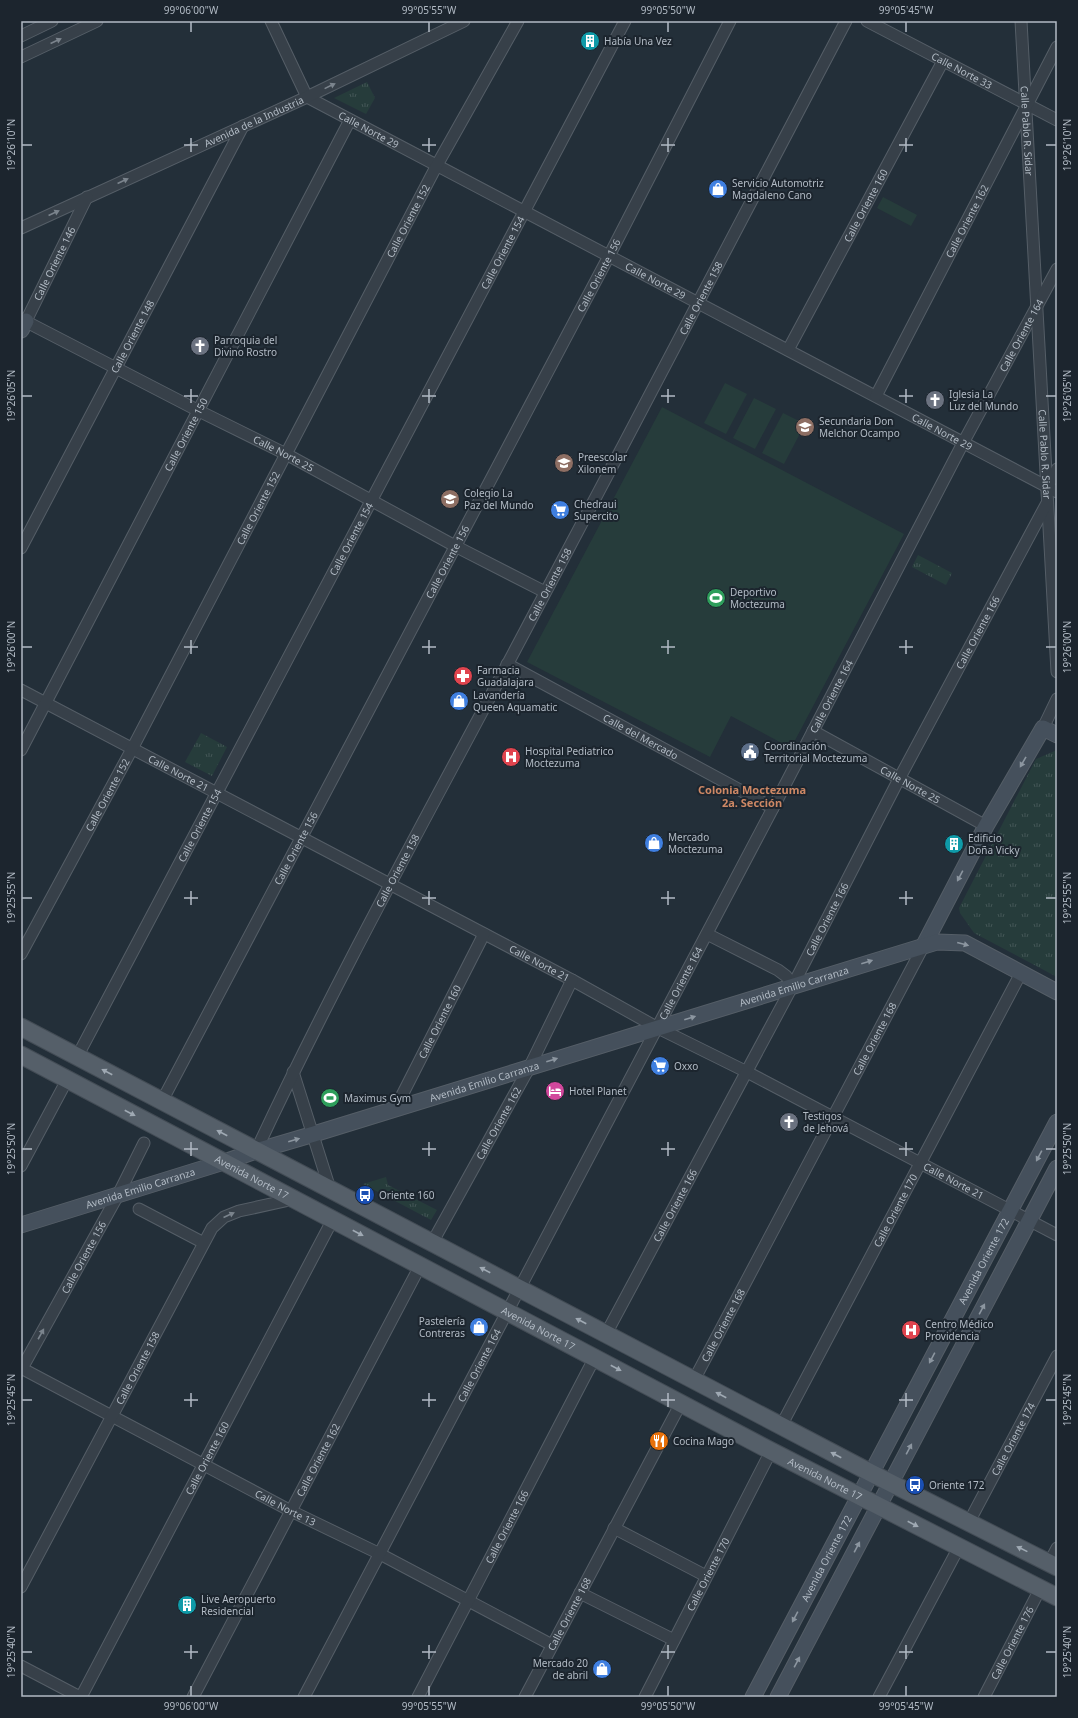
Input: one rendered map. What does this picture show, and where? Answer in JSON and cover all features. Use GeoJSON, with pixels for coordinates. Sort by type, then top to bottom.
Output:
{"type":"FeatureCollection","features":[{"type":"Feature","properties":{"kind":"main road"},"geometry":{"type":"LineString","coordinates":[[21,1027],[871,1473],[969,1522],[1054,1559]]}},
{"type":"Feature","properties":{"kind":"main road","name":"Avenida Norte 17"},"geometry":{"type":"LineString","coordinates":[[21,1056],[294,1198],[771,1451],[1057,1597]]}},
{"type":"Feature","properties":{"kind":"street"},"geometry":{"type":"LineString","coordinates":[[21,36],[52,21]]}},
{"type":"Feature","properties":{"kind":"street"},"geometry":{"type":"LineString","coordinates":[[21,57],[97,21]]}},
{"type":"Feature","properties":{"kind":"street"},"geometry":{"type":"LineString","coordinates":[[270,21],[307,97]]}},
{"type":"Feature","properties":{"kind":"street","name":"Avenida de la Industria"},"geometry":{"type":"LineString","coordinates":[[21,228],[307,97],[464,21]]}},
{"type":"Feature","properties":{"kind":"street","name":"Calle Oriente 152"},"geometry":{"type":"LineString","coordinates":[[21,954],[132,749],[437,165],[518,21]]}},
{"type":"Feature","properties":{"kind":"street","name":"Calle Oriente 154"},"geometry":{"type":"LineString","coordinates":[[77,1057],[218,794],[625,21]]}},
{"type":"Feature","properties":{"kind":"street","name":"Calle Oriente 156"},"geometry":{"type":"LineString","coordinates":[[162,1101],[456,546],[730,21]]}},
{"type":"Feature","properties":{"kind":"street","name":"Calle Oriente 158"},"geometry":{"type":"LineString","coordinates":[[256,1151],[293,1072],[390,884],[508,664],[846,21]]}},
{"type":"Feature","properties":{"kind":"street","name":"Calle Norte 33"},"geometry":{"type":"LineString","coordinates":[[867,21],[1057,120]]}},
{"type":"Feature","properties":{"kind":"street","name":"Calle Pablo R. Sidar"},"geometry":{"type":"LineString","coordinates":[[1021,21],[1037,307],[1052,489],[1047,503],[1057,672]]}},
{"type":"Feature","properties":{"kind":"street","name":"Calle Oriente 162"},"geometry":{"type":"LineString","coordinates":[[876,396],[1026,104],[1057,47]]}},
{"type":"Feature","properties":{"kind":"street","name":"Calle Oriente 160"},"geometry":{"type":"LineString","coordinates":[[788,350],[943,61]]}},
{"type":"Feature","properties":{"kind":"street","name":"Calle Norte 29"},"geometry":{"type":"LineString","coordinates":[[307,97],[1052,489]]}},
{"type":"Feature","properties":{"kind":"street","name":"Calle Oriente 150"},"geometry":{"type":"LineString","coordinates":[[21,750],[350,120]]}},
{"type":"Feature","properties":{"kind":"street","name":"Calle Oriente 148"},"geometry":{"type":"LineString","coordinates":[[21,548],[243,126]]}},
{"type":"Feature","properties":{"kind":"street","name":"Calle Oriente 146"},"geometry":{"type":"LineString","coordinates":[[23,323],[87,197]]}},
{"type":"Feature","properties":{"kind":"street","name":"Calle Oriente 164"},"geometry":{"type":"LineString","coordinates":[[304,1697],[658,1028],[963,443],[1057,269]]}},
{"type":"Feature","properties":{"kind":"street","name":"Calle Norte 25"},"geometry":{"type":"LineString","coordinates":[[23,323],[117,368],[286,454],[456,546],[545,592]]}},
{"type":"Feature","properties":{"kind":"street"},"geometry":{"type":"LineString","coordinates":[[1052,489],[1057,469]]}},
{"type":"Feature","properties":{"kind":"street","name":"Calle Oriente 166"},"geometry":{"type":"LineString","coordinates":[[606,1334],[793,986],[899,779],[1047,503]]}},
{"type":"Feature","properties":{"kind":"street","name":"Calle del Mercado"},"geometry":{"type":"LineString","coordinates":[[508,664],[773,808]]}},
{"type":"Feature","properties":{"kind":"street","name":"Calle Norte 21"},"geometry":{"type":"LineString","coordinates":[[21,690],[301,839],[572,980],[658,1028],[747,1072],[1057,1236]]}},
{"type":"Feature","properties":{"kind":"street","name":"Calle Oriente 168"},"geometry":{"type":"LineString","coordinates":[[694,1380],[986,826],[1043,728],[1057,699]]}},
{"type":"Feature","properties":{"kind":"street"},"geometry":{"type":"LineString","coordinates":[[1043,728],[1057,736]]}},
{"type":"Feature","properties":{"kind":"street","name":"Calle Norte 25"},"geometry":{"type":"LineString","coordinates":[[813,731],[986,826]]}},
{"type":"Feature","properties":{"kind":"street","name":"Calle Oriente 160"},"geometry":{"type":"LineString","coordinates":[[395,1109],[484,934]]}},
{"type":"Feature","properties":{"kind":"street"},"geometry":{"type":"LineString","coordinates":[[707,934],[778,970],[786,976],[793,986]]}},
{"type":"Feature","properties":{"kind":"street"},"geometry":{"type":"LineString","coordinates":[[924,945],[937,942],[964,943],[1057,992]]}},
{"type":"Feature","properties":{"kind":"street","name":"Avenida Emilio Carranza"},"geometry":{"type":"LineString","coordinates":[[21,1225],[924,945]]}},
{"type":"Feature","properties":{"kind":"street","name":"Calle Oriente 170"},"geometry":{"type":"LineString","coordinates":[[782,1426],[1021,973]]}},
{"type":"Feature","properties":{"kind":"street","name":"Calle Oriente 162"},"geometry":{"type":"LineString","coordinates":[[432,1243],[529,1068],[572,980]]}},
{"type":"Feature","properties":{"kind":"street"},"geometry":{"type":"LineString","coordinates":[[293,1072],[314,1134],[330,1189]]}},
{"type":"Feature","properties":{"kind":"street"},"geometry":{"type":"LineString","coordinates":[[21,1166],[67,1080]]}},
{"type":"Feature","properties":{"kind":"street","name":"Avenida Oriente 172"},"geometry":{"type":"LineString","coordinates":[[753,1697],[1057,1122]]}},
{"type":"Feature","properties":{"kind":"street","name":"Calle Oriente 156"},"geometry":{"type":"LineString","coordinates":[[21,1369],[118,1195],[144,1143]]}},
{"type":"Feature","properties":{"kind":"street","name":"Avenida Oriente 172"},"geometry":{"type":"LineString","coordinates":[[778,1697],[1028,1220],[1057,1168]]}},
{"type":"Feature","properties":{"kind":"street","name":"Calle Oriente 158"},"geometry":{"type":"LineString","coordinates":[[21,1587],[202,1242],[212,1228],[224,1217],[239,1211],[294,1198]]}},
{"type":"Feature","properties":{"kind":"street"},"geometry":{"type":"LineString","coordinates":[[139,1209],[202,1242]]}},
{"type":"Feature","properties":{"kind":"street","name":"Calle Oriente 160"},"geometry":{"type":"LineString","coordinates":[[80,1697],[333,1219]]}},
{"type":"Feature","properties":{"kind":"street","name":"Calle Oriente 162"},"geometry":{"type":"LineString","coordinates":[[193,1697],[420,1266]]}},
{"type":"Feature","properties":{"kind":"street","name":"Calle Oriente 174"},"geometry":{"type":"LineString","coordinates":[[969,1522],[1057,1356]]}},
{"type":"Feature","properties":{"kind":"street","name":"Calle Oriente 166"},"geometry":{"type":"LineString","coordinates":[[418,1697],[469,1602],[595,1358]]}},
{"type":"Feature","properties":{"kind":"street","name":"Calle Norte 13"},"geometry":{"type":"LineString","coordinates":[[21,1369],[291,1511],[380,1554],[552,1645]]}},
{"type":"Feature","properties":{"kind":"street","name":"Calle Oriente 168"},"geometry":{"type":"LineString","coordinates":[[525,1697],[681,1403]]}},
{"type":"Feature","properties":{"kind":"street","name":"Calle Oriente 170"},"geometry":{"type":"LineString","coordinates":[[647,1697],[706,1576],[771,1451]]}},
{"type":"Feature","properties":{"kind":"street"},"geometry":{"type":"LineString","coordinates":[[614,1528],[706,1576]]}},
{"type":"Feature","properties":{"kind":"street"},"geometry":{"type":"LineString","coordinates":[[879,1697],[959,1547]]}},
{"type":"Feature","properties":{"kind":"street","name":"Calle Oriente 176"},"geometry":{"type":"LineString","coordinates":[[984,1697],[1040,1589]]}},
{"type":"Feature","properties":{"kind":"street"},"geometry":{"type":"LineString","coordinates":[[580,1593],[674,1640]]}},
{"type":"Feature","properties":{"kind":"street"},"geometry":{"type":"LineString","coordinates":[[21,1666],[80,1697]]}},
{"type":"Feature","properties":{"kind":"green space"},"geometry":{"type":"Polygon","coordinates":[[[367,82],[375,98],[366,114],[334,98],[367,82]]]}},
{"type":"Feature","properties":{"kind":"green space"},"geometry":{"type":"Polygon","coordinates":[[[883,197],[917,215],[911,226],[877,208],[883,197]]]}},
{"type":"Feature","properties":{"kind":"green space"},"geometry":{"type":"Polygon","coordinates":[[[725,383],[747,394],[726,434],[704,423],[725,383]]]}},
{"type":"Feature","properties":{"kind":"green space"},"geometry":{"type":"Polygon","coordinates":[[[754,398],[776,409],[755,449],[733,438],[754,398]]]}},
{"type":"Feature","properties":{"kind":"green space","name":"Deportivo Moctezuma"},"geometry":{"type":"Polygon","coordinates":[[[662,407],[904,534],[791,748],[731,716],[710,757],[527,662],[662,407]]]}},
{"type":"Feature","properties":{"kind":"green space"},"geometry":{"type":"Polygon","coordinates":[[[783,413],[805,424],[784,464],[762,453],[783,413]]]}},
{"type":"Feature","properties":{"kind":"green space"},"geometry":{"type":"Polygon","coordinates":[[[918,555],[952,573],[946,585],[912,567],[918,555]]]}},
{"type":"Feature","properties":{"kind":"green space"},"geometry":{"type":"Polygon","coordinates":[[[201,733],[227,747],[212,776],[185,762],[201,733]]]}},
{"type":"Feature","properties":{"kind":"green space"},"geometry":{"type":"Polygon","coordinates":[[[1057,750],[1057,977],[974,933],[960,913],[959,908],[1036,759],[1057,750]]]}},
{"type":"Feature","properties":{"kind":"green space"},"geometry":{"type":"Polygon","coordinates":[[[386,1177],[388,1185],[437,1210],[431,1220],[363,1184],[386,1177]]]}},
{"type":"Feature","properties":{"kind":"place","name":"Había Una Vez"},"geometry":{"type":"Point","coordinates":[590,41]}},
{"type":"Feature","properties":{"kind":"place","name":"Servicio Automotriz Magdaleno Cano"},"geometry":{"type":"Point","coordinates":[718,189]}},
{"type":"Feature","properties":{"kind":"place","name":"Parroquia del Divino Rostro"},"geometry":{"type":"Point","coordinates":[200,346]}},
{"type":"Feature","properties":{"kind":"place","name":"Iglesia La Luz del Mundo"},"geometry":{"type":"Point","coordinates":[935,400]}},
{"type":"Feature","properties":{"kind":"place","name":"Secundaria Don Melchor Ocampo"},"geometry":{"type":"Point","coordinates":[805,427]}},
{"type":"Feature","properties":{"kind":"place","name":"Preescolar Xilonem"},"geometry":{"type":"Point","coordinates":[564,463]}},
{"type":"Feature","properties":{"kind":"place","name":"Colegio La Paz del Mundo"},"geometry":{"type":"Point","coordinates":[450,499]}},
{"type":"Feature","properties":{"kind":"place","name":"Chedraui Supercito"},"geometry":{"type":"Point","coordinates":[560,510]}},
{"type":"Feature","properties":{"kind":"place","name":"Deportivo Moctezuma"},"geometry":{"type":"Point","coordinates":[716,598]}},
{"type":"Feature","properties":{"kind":"place","name":"Farmacia Guadalajara"},"geometry":{"type":"Point","coordinates":[463,676]}},
{"type":"Feature","properties":{"kind":"place","name":"Lavandería Queen Aquamatic"},"geometry":{"type":"Point","coordinates":[459,701]}},
{"type":"Feature","properties":{"kind":"place","name":"Coordinación Territorial Moctezuma"},"geometry":{"type":"Point","coordinates":[750,752]}},
{"type":"Feature","properties":{"kind":"place","name":"Hospital Pediatrico Moctezuma"},"geometry":{"type":"Point","coordinates":[511,757]}},
{"type":"Feature","properties":{"kind":"place","name":"Mercado Moctezuma"},"geometry":{"type":"Point","coordinates":[654,843]}},
{"type":"Feature","properties":{"kind":"place","name":"Edificio Doña Vicky"},"geometry":{"type":"Point","coordinates":[954,844]}},
{"type":"Feature","properties":{"kind":"place","name":"Oxxo"},"geometry":{"type":"Point","coordinates":[660,1066]}},
{"type":"Feature","properties":{"kind":"place","name":"Hotel Planet"},"geometry":{"type":"Point","coordinates":[555,1091]}},
{"type":"Feature","properties":{"kind":"place","name":"Maximus Gym"},"geometry":{"type":"Point","coordinates":[330,1098]}},
{"type":"Feature","properties":{"kind":"place","name":"Testigos de Jehová"},"geometry":{"type":"Point","coordinates":[789,1122]}},
{"type":"Feature","properties":{"kind":"place","name":"Oriente 160"},"geometry":{"type":"Point","coordinates":[365,1195]}},
{"type":"Feature","properties":{"kind":"place","name":"Pastelería Contreras"},"geometry":{"type":"Point","coordinates":[479,1327]}},
{"type":"Feature","properties":{"kind":"place","name":"Centro Médico Providencia"},"geometry":{"type":"Point","coordinates":[911,1330]}},
{"type":"Feature","properties":{"kind":"place","name":"Cocina Mago"},"geometry":{"type":"Point","coordinates":[659,1441]}},
{"type":"Feature","properties":{"kind":"place","name":"Oriente 172"},"geometry":{"type":"Point","coordinates":[915,1485]}},
{"type":"Feature","properties":{"kind":"place","name":"Live Aeropuerto Residencial"},"geometry":{"type":"Point","coordinates":[187,1605]}},
{"type":"Feature","properties":{"kind":"place","name":"Mercado 20 de abril"},"geometry":{"type":"Point","coordinates":[602,1669]}},
{"type":"Feature","properties":{"kind":"district","name":"Colonia Moctezuma 2a. Sección"},"geometry":{"type":"Point","coordinates":[752,796]}}]}
